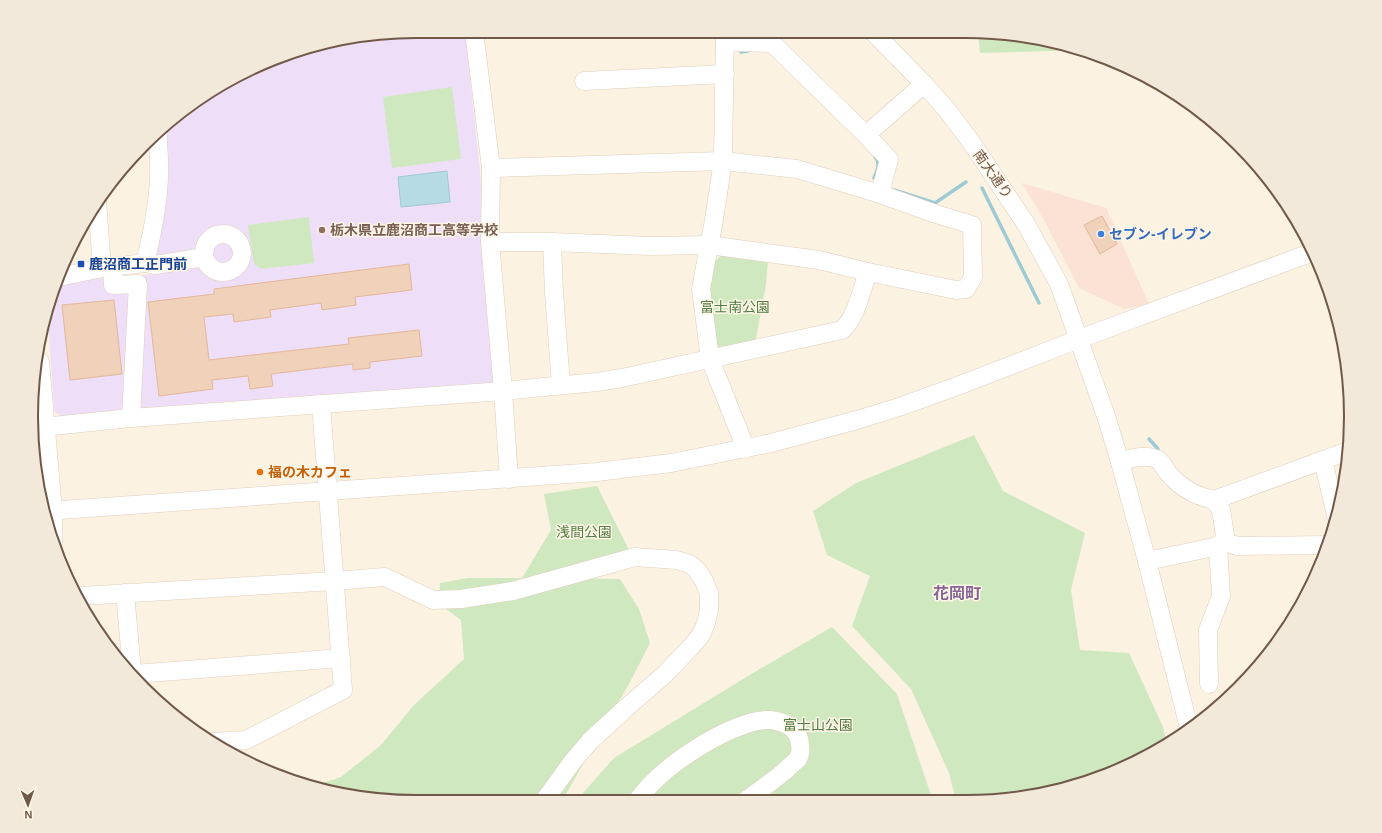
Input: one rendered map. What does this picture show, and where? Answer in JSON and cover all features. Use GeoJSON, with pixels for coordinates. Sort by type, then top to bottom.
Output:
{"type":"FeatureCollection","features":[{"type":"Feature","properties":{"kind":"street"},"geometry":{"type":"LineString","coordinates":[[475,38],[491,168],[490,242],[509,479]]}},
{"type":"Feature","properties":{"kind":"street"},"geometry":{"type":"LineString","coordinates":[[726,38],[723,161],[701,289],[710,359],[746,448]]}},
{"type":"Feature","properties":{"kind":"street"},"geometry":{"type":"LineString","coordinates":[[734,38],[772,43],[866,134],[889,159],[880,194]]}},
{"type":"Feature","properties":{"kind":"street","name":"南大通り"},"geometry":{"type":"LineString","coordinates":[[879,38],[924,84],[947,110],[971,142],[1026,224],[1058,284],[1079,338],[1120,462],[1147,561],[1188,723]]}},
{"type":"Feature","properties":{"kind":"street"},"geometry":{"type":"LineString","coordinates":[[584,81],[726,74]]}},
{"type":"Feature","properties":{"kind":"street"},"geometry":{"type":"LineString","coordinates":[[866,134],[924,84]]}},
{"type":"Feature","properties":{"kind":"street"},"geometry":{"type":"LineString","coordinates":[[145,263],[152,237],[158,189],[158,140]]}},
{"type":"Feature","properties":{"kind":"street"},"geometry":{"type":"LineString","coordinates":[[490,242],[552,242],[650,246],[709,245],[819,260],[868,272],[956,290],[966,290],[974,277],[972,225],[880,194],[797,169],[723,161],[491,168]]}},
{"type":"Feature","properties":{"kind":"street"},"geometry":{"type":"LineString","coordinates":[[99,212],[107,268],[113,285],[138,284],[131,418]]}},
{"type":"Feature","properties":{"kind":"street"},"geometry":{"type":"LineString","coordinates":[[552,242],[561,385]]}},
{"type":"Feature","properties":{"kind":"street"},"geometry":{"type":"LineString","coordinates":[[50,511],[438,482],[509,479],[597,472],[671,463],[746,448],[814,432],[902,406],[1079,338],[1307,254]]}},
{"type":"Feature","properties":{"kind":"street"},"geometry":{"type":"LineString","coordinates":[[66,276],[107,268],[145,263],[155,265],[204,257]]}},
{"type":"Feature","properties":{"kind":"street"},"geometry":{"type":"LineString","coordinates":[[39,427],[131,418],[503,391],[609,380],[842,330],[849,324],[868,272]]}},
{"type":"Feature","properties":{"kind":"street"},"geometry":{"type":"LineString","coordinates":[[40,384],[39,427],[50,509]]}},
{"type":"Feature","properties":{"kind":"street"},"geometry":{"type":"LineString","coordinates":[[223,741],[246,740],[344,690],[334,581],[321,404]]}},
{"type":"Feature","properties":{"kind":"street"},"geometry":{"type":"LineString","coordinates":[[1120,462],[1134,457],[1150,457],[1158,460],[1177,483],[1194,494],[1214,500],[1342,453]]}},
{"type":"Feature","properties":{"kind":"street"},"geometry":{"type":"LineString","coordinates":[[1323,460],[1333,504]]}},
{"type":"Feature","properties":{"kind":"street"},"geometry":{"type":"LineString","coordinates":[[1209,684],[1208,630],[1221,596],[1221,510],[1214,500]]}},
{"type":"Feature","properties":{"kind":"street"},"geometry":{"type":"LineString","coordinates":[[1147,561],[1222,544],[1237,546],[1321,545]]}},
{"type":"Feature","properties":{"kind":"street"},"geometry":{"type":"LineString","coordinates":[[83,596],[385,577],[434,600],[461,599],[513,591],[635,558],[677,560],[690,564],[697,570],[704,581],[708,593],[709,610],[706,623],[701,634],[690,648],[664,675],[590,741],[573,760],[548,795]]}},
{"type":"Feature","properties":{"kind":"street"},"geometry":{"type":"LineString","coordinates":[[125,593],[131,665]]}},
{"type":"Feature","properties":{"kind":"street"},"geometry":{"type":"LineString","coordinates":[[139,674],[341,658]]}},
{"type":"Feature","properties":{"kind":"street"},"geometry":{"type":"LineString","coordinates":[[642,795],[651,784],[681,759],[717,737],[754,722],[777,720],[788,724],[796,732],[800,741],[801,751],[798,759],[769,784],[753,795]]}},
{"type":"Feature","properties":{"kind":"shaded area","name":"栃木県立鹿沼商工高等学校"},"geometry":{"type":"Polygon","coordinates":[[[466,38],[480,171],[487,266],[499,386],[62,417],[54,411],[49,328],[63,282],[154,274],[164,195],[165,134],[186,116],[206,102],[249,77],[295,58],[343,45],[392,39],[466,38]]]}},
{"type":"Feature","properties":{"kind":"shaded area"},"geometry":{"type":"Polygon","coordinates":[[[1022,183],[1106,208],[1149,304],[1124,309],[1079,288],[1045,222],[1022,183]]]}},
{"type":"Feature","properties":{"kind":"green space"},"geometry":{"type":"Polygon","coordinates":[[[979,39],[1015,41],[1062,51],[980,53],[979,39]]]}},
{"type":"Feature","properties":{"kind":"green space"},"geometry":{"type":"Polygon","coordinates":[[[452,87],[461,159],[392,168],[383,97],[452,87]]]}},
{"type":"Feature","properties":{"kind":"green space"},"geometry":{"type":"Polygon","coordinates":[[[309,217],[314,263],[261,269],[254,264],[248,225],[309,217]]]}},
{"type":"Feature","properties":{"kind":"green space","name":"富士南公園"},"geometry":{"type":"Polygon","coordinates":[[[723,253],[768,259],[766,285],[755,344],[722,351],[714,345],[709,276],[712,265],[723,253]]]}},
{"type":"Feature","properties":{"kind":"green space"},"geometry":{"type":"Polygon","coordinates":[[[974,435],[1003,491],[1085,533],[1071,590],[1080,650],[1129,653],[1163,727],[1165,738],[1133,756],[1110,766],[1063,782],[1015,792],[954,795],[949,773],[911,689],[852,626],[870,576],[827,555],[813,511],[856,483],[974,435]]]}},
{"type":"Feature","properties":{"kind":"green space","name":"浅間公園"},"geometry":{"type":"Polygon","coordinates":[[[597,486],[631,554],[534,578],[620,579],[639,609],[650,643],[630,682],[565,795],[392,794],[367,792],[323,783],[341,777],[381,745],[414,705],[464,659],[461,620],[439,604],[440,583],[468,578],[522,578],[551,530],[544,494],[597,486]]]}},
{"type":"Feature","properties":{"kind":"green space","name":"富士山公園"},"geometry":{"type":"Polygon","coordinates":[[[832,627],[897,694],[931,795],[581,795],[614,758],[753,673],[832,627]]]}},
{"type":"Feature","properties":{"kind":"water"},"geometry":{"type":"Polygon","coordinates":[[[447,171],[450,202],[401,207],[398,177],[447,171]]]}},
{"type":"Feature","properties":{"kind":"building"},"geometry":{"type":"Polygon","coordinates":[[[1102,216],[1117,244],[1100,254],[1084,225],[1102,216]]]}},
{"type":"Feature","properties":{"kind":"building"},"geometry":{"type":"Polygon","coordinates":[[[409,264],[412,290],[355,297],[356,305],[322,310],[321,303],[270,310],[271,317],[234,322],[233,314],[204,317],[209,360],[349,344],[348,338],[419,330],[422,356],[370,362],[370,368],[353,370],[353,364],[271,374],[273,386],[250,389],[248,376],[212,380],[213,389],[159,396],[148,302],[214,294],[214,289],[409,264]]]}},
{"type":"Feature","properties":{"kind":"building"},"geometry":{"type":"Polygon","coordinates":[[[114,300],[122,374],[70,380],[62,305],[114,300]]]}},
{"type":"Feature","properties":{"kind":"waterway"},"geometry":{"type":"LineString","coordinates":[[741,52],[748,51]]}},
{"type":"Feature","properties":{"kind":"waterway"},"geometry":{"type":"LineString","coordinates":[[874,178],[878,164],[875,157]]}},
{"type":"Feature","properties":{"kind":"waterway"},"geometry":{"type":"LineString","coordinates":[[894,190],[935,203],[966,182]]}},
{"type":"Feature","properties":{"kind":"waterway"},"geometry":{"type":"LineString","coordinates":[[982,188],[1039,303]]}},
{"type":"Feature","properties":{"kind":"waterway"},"geometry":{"type":"LineString","coordinates":[[1149,439],[1158,449]]}},
{"type":"Feature","properties":{"kind":"place","name":"栃木県立鹿沼商工高等学校"},"geometry":{"type":"Point","coordinates":[322,230]}},
{"type":"Feature","properties":{"kind":"place","name":"セブン-イレブン"},"geometry":{"type":"Point","coordinates":[1101,234]}},
{"type":"Feature","properties":{"kind":"place","name":"鹿沼商工正門前"},"geometry":{"type":"Point","coordinates":[81,264]}},
{"type":"Feature","properties":{"kind":"place","name":"福の木カフェ"},"geometry":{"type":"Point","coordinates":[260,472]}},
{"type":"Feature","properties":{"kind":"district","name":"花岡町"},"geometry":{"type":"Point","coordinates":[957,593]}}]}
